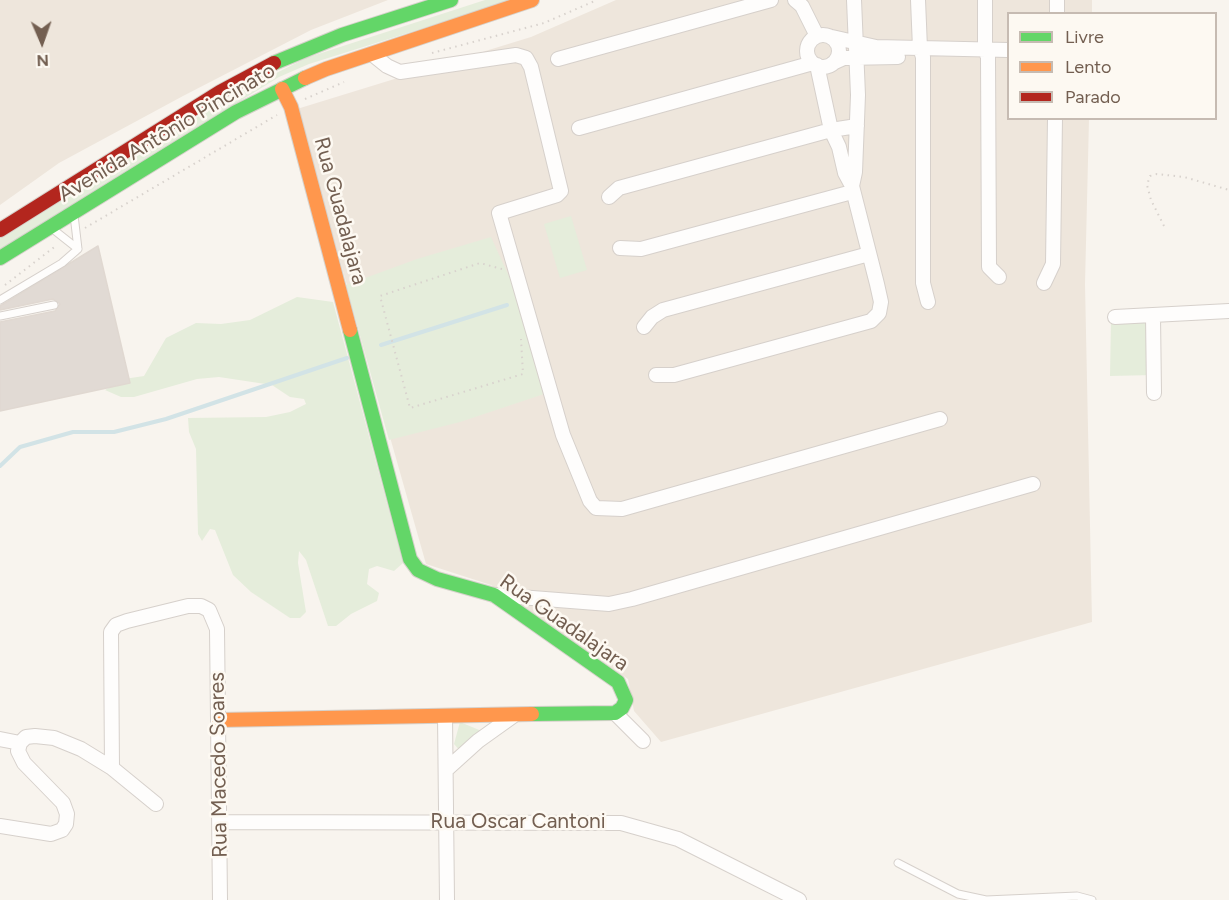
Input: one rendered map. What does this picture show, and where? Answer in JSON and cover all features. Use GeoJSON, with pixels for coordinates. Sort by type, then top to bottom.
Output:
{"type":"FeatureCollection","features":[{"type":"Feature","properties":{"kind":"street","name":"Avenida Antônio Pincinato"},"geometry":{"type":"LineString","coordinates":[[0,230],[220,92],[268,66],[342,35],[451,0]]}},
{"type":"Feature","properties":{"kind":"street","name":"Avenida Antônio Pincinato"},"geometry":{"type":"LineString","coordinates":[[0,258],[236,112],[282,88],[326,69],[532,0]]}},
{"type":"Feature","properties":{"kind":"street"},"geometry":{"type":"LineString","coordinates":[[558,59],[771,0]]}},
{"type":"Feature","properties":{"kind":"street"},"geometry":{"type":"LineString","coordinates":[[795,0],[802,6],[817,36]]}},
{"type":"Feature","properties":{"kind":"street"},"geometry":{"type":"LineString","coordinates":[[852,189],[857,126],[854,0]]}},
{"type":"Feature","properties":{"kind":"street"},"geometry":{"type":"LineString","coordinates":[[918,0],[921,52],[923,283],[928,302]]}},
{"type":"Feature","properties":{"kind":"street"},"geometry":{"type":"LineString","coordinates":[[985,0],[989,267],[999,277]]}},
{"type":"Feature","properties":{"kind":"street"},"geometry":{"type":"LineString","coordinates":[[817,36],[854,40],[876,47],[921,52]]}},
{"type":"Feature","properties":{"kind":"street"},"geometry":{"type":"LineString","coordinates":[[656,375],[674,375],[871,321],[879,313],[881,302],[852,189],[844,173],[839,147],[831,130],[815,64],[808,48],[817,36]]}},
{"type":"Feature","properties":{"kind":"street"},"geometry":{"type":"LineString","coordinates":[[832,37],[839,50],[833,63]]}},
{"type":"Feature","properties":{"kind":"street"},"geometry":{"type":"LineString","coordinates":[[579,128],[815,64],[833,63],[844,58],[921,52],[987,53],[1007,50]]}},
{"type":"Feature","properties":{"kind":"street"},"geometry":{"type":"LineString","coordinates":[[987,53],[1007,57]]}},
{"type":"Feature","properties":{"kind":"street"},"geometry":{"type":"LineString","coordinates":[[372,54],[387,66],[400,72],[414,72],[500,56],[516,55],[526,58],[536,88],[561,190],[557,195],[499,213],[563,435],[586,491],[596,508],[622,509],[940,418]]}},
{"type":"Feature","properties":{"kind":"street","name":"Rua Guadalajara"},"geometry":{"type":"LineString","coordinates":[[282,88],[291,107],[410,559],[418,570],[437,579],[494,595],[618,682],[626,700],[622,708],[615,713]]}},
{"type":"Feature","properties":{"kind":"street"},"geometry":{"type":"LineString","coordinates":[[1044,283],[1053,264],[1055,120]]}},
{"type":"Feature","properties":{"kind":"street"},"geometry":{"type":"LineString","coordinates":[[609,197],[619,188],[831,130],[857,126]]}},
{"type":"Feature","properties":{"kind":"street"},"geometry":{"type":"LineString","coordinates":[[620,248],[641,249],[852,189]]}},
{"type":"Feature","properties":{"kind":"street"},"geometry":{"type":"LineString","coordinates":[[644,327],[652,317],[663,310],[868,254]]}},
{"type":"Feature","properties":{"kind":"street"},"geometry":{"type":"LineString","coordinates":[[1114,317],[1229,310]]}},
{"type":"Feature","properties":{"kind":"street"},"geometry":{"type":"LineString","coordinates":[[1153,316],[1154,393]]}},
{"type":"Feature","properties":{"kind":"street"},"geometry":{"type":"LineString","coordinates":[[494,595],[609,604],[1033,484]]}},
{"type":"Feature","properties":{"kind":"street","name":"Rua Macedo Soares"},"geometry":{"type":"LineString","coordinates":[[112,768],[111,632],[116,626],[127,621],[188,606],[201,606],[209,610],[217,629],[220,900]]}},
{"type":"Feature","properties":{"kind":"street"},"geometry":{"type":"LineString","coordinates":[[219,720],[615,713],[642,741]]}},
{"type":"Feature","properties":{"kind":"street"},"geometry":{"type":"LineString","coordinates":[[445,716],[447,900]]}},
{"type":"Feature","properties":{"kind":"street"},"geometry":{"type":"LineString","coordinates":[[447,769],[478,741],[513,716]]}},
{"type":"Feature","properties":{"kind":"street"},"geometry":{"type":"LineString","coordinates":[[0,826],[51,834],[62,830],[66,824],[67,814],[63,803],[24,763],[18,751],[20,743],[26,737],[54,738],[81,749],[112,768],[156,804]]}},
{"type":"Feature","properties":{"kind":"street"},"geometry":{"type":"LineString","coordinates":[[0,739],[20,743]]}},
{"type":"Feature","properties":{"kind":"street","name":"Rua Oscar Cantoni"},"geometry":{"type":"LineString","coordinates":[[220,822],[596,821],[642,827],[678,838],[772,894],[799,900]]}},
{"type":"Feature","properties":{"kind":"lane"},"geometry":{"type":"LineString","coordinates":[[0,300],[72,256],[78,249],[73,213]]}},
{"type":"Feature","properties":{"kind":"lane"},"geometry":{"type":"LineString","coordinates":[[50,227],[78,249]]}},
{"type":"Feature","properties":{"kind":"lane"},"geometry":{"type":"LineString","coordinates":[[0,316],[54,305]]}},
{"type":"Feature","properties":{"kind":"lane"},"geometry":{"type":"LineString","coordinates":[[898,863],[958,894],[986,900],[1077,896],[1092,900]]}},
{"type":"Feature","properties":{"kind":"path"},"geometry":{"type":"LineString","coordinates":[[425,55],[544,23],[597,0]]}},
{"type":"Feature","properties":{"kind":"path"},"geometry":{"type":"LineString","coordinates":[[77,233],[291,107],[352,79]]}},
{"type":"Feature","properties":{"kind":"path"},"geometry":{"type":"LineString","coordinates":[[1164,226],[1151,200],[1147,185],[1150,176],[1157,174],[1184,177],[1229,190]]}},
{"type":"Feature","properties":{"kind":"path"},"geometry":{"type":"LineString","coordinates":[[0,289],[65,238]]}},
{"type":"Feature","properties":{"kind":"path"},"geometry":{"type":"LineString","coordinates":[[516,273],[480,263],[380,296],[410,408],[524,374],[521,332]]}},
{"type":"Feature","properties":{"kind":"shaded area"},"geometry":{"type":"Polygon","coordinates":[[[0,0],[388,0],[311,30],[183,96],[59,163],[0,205],[0,0]]]}},
{"type":"Feature","properties":{"kind":"shaded area"},"geometry":{"type":"Polygon","coordinates":[[[616,0],[1092,0],[1092,12],[1007,12],[1007,120],[1089,120],[1085,284],[1092,622],[661,742],[634,711],[628,679],[491,585],[426,564],[297,109],[531,37],[616,0]]]}},
{"type":"Feature","properties":{"kind":"green space"},"geometry":{"type":"Polygon","coordinates":[[[485,0],[513,0],[309,64],[279,77],[0,250],[0,236],[241,91],[306,58],[485,0]]]}},
{"type":"Feature","properties":{"kind":"green space"},"geometry":{"type":"Polygon","coordinates":[[[571,216],[587,270],[560,278],[544,224],[571,216]]]}},
{"type":"Feature","properties":{"kind":"green space"},"geometry":{"type":"Polygon","coordinates":[[[491,237],[512,283],[544,394],[460,422],[389,440],[346,285],[417,259],[491,237]]]}},
{"type":"Feature","properties":{"kind":"green space"},"geometry":{"type":"Polygon","coordinates":[[[297,297],[333,302],[403,563],[394,571],[377,566],[369,569],[367,584],[379,593],[377,601],[351,614],[336,626],[328,626],[306,560],[299,551],[298,563],[306,612],[300,618],[290,618],[251,592],[233,575],[215,530],[210,529],[202,541],[198,534],[196,449],[189,432],[188,418],[266,417],[290,412],[306,404],[304,399],[290,397],[272,385],[219,377],[197,379],[134,397],[121,397],[105,390],[124,379],[144,376],[166,338],[196,323],[221,324],[250,320],[297,297]]]}},
{"type":"Feature","properties":{"kind":"green space"},"geometry":{"type":"Polygon","coordinates":[[[1153,316],[1154,375],[1110,376],[1111,319],[1153,316]]]}},
{"type":"Feature","properties":{"kind":"green space"},"geometry":{"type":"Polygon","coordinates":[[[460,722],[484,732],[461,752],[454,744],[460,722]]]}},
{"type":"Feature","properties":{"kind":"building"},"geometry":{"type":"Polygon","coordinates":[[[98,246],[130,383],[0,411],[0,322],[55,311],[60,304],[53,299],[0,310],[0,306],[98,246]]]}},
{"type":"Feature","properties":{"kind":"waterway"},"geometry":{"type":"LineString","coordinates":[[381,345],[507,305]]}},
{"type":"Feature","properties":{"kind":"waterway"},"geometry":{"type":"LineString","coordinates":[[0,466],[20,447],[73,432],[114,432],[166,419],[347,358]]}},
{"type":"Feature","properties":{"kind":"traffic: fast"},"geometry":{"type":"LineString","coordinates":[[274,63],[342,35],[451,0]]}},
{"type":"Feature","properties":{"kind":"traffic: fast"},"geometry":{"type":"LineString","coordinates":[[0,258],[236,112],[305,78]]}},
{"type":"Feature","properties":{"kind":"traffic: fast"},"geometry":{"type":"LineString","coordinates":[[350,330],[410,559],[418,570],[437,579],[494,595],[618,682],[626,700],[622,708],[615,713],[532,714]]}},
{"type":"Feature","properties":{"kind":"traffic: slow"},"geometry":{"type":"LineString","coordinates":[[305,78],[532,0]]}},
{"type":"Feature","properties":{"kind":"traffic: slow"},"geometry":{"type":"LineString","coordinates":[[282,89],[291,107],[350,330]]}},
{"type":"Feature","properties":{"kind":"traffic: slow"},"geometry":{"type":"LineString","coordinates":[[219,720],[532,714]]}},
{"type":"Feature","properties":{"kind":"traffic: jam"},"geometry":{"type":"LineString","coordinates":[[0,230],[220,92],[274,63]]}}]}
